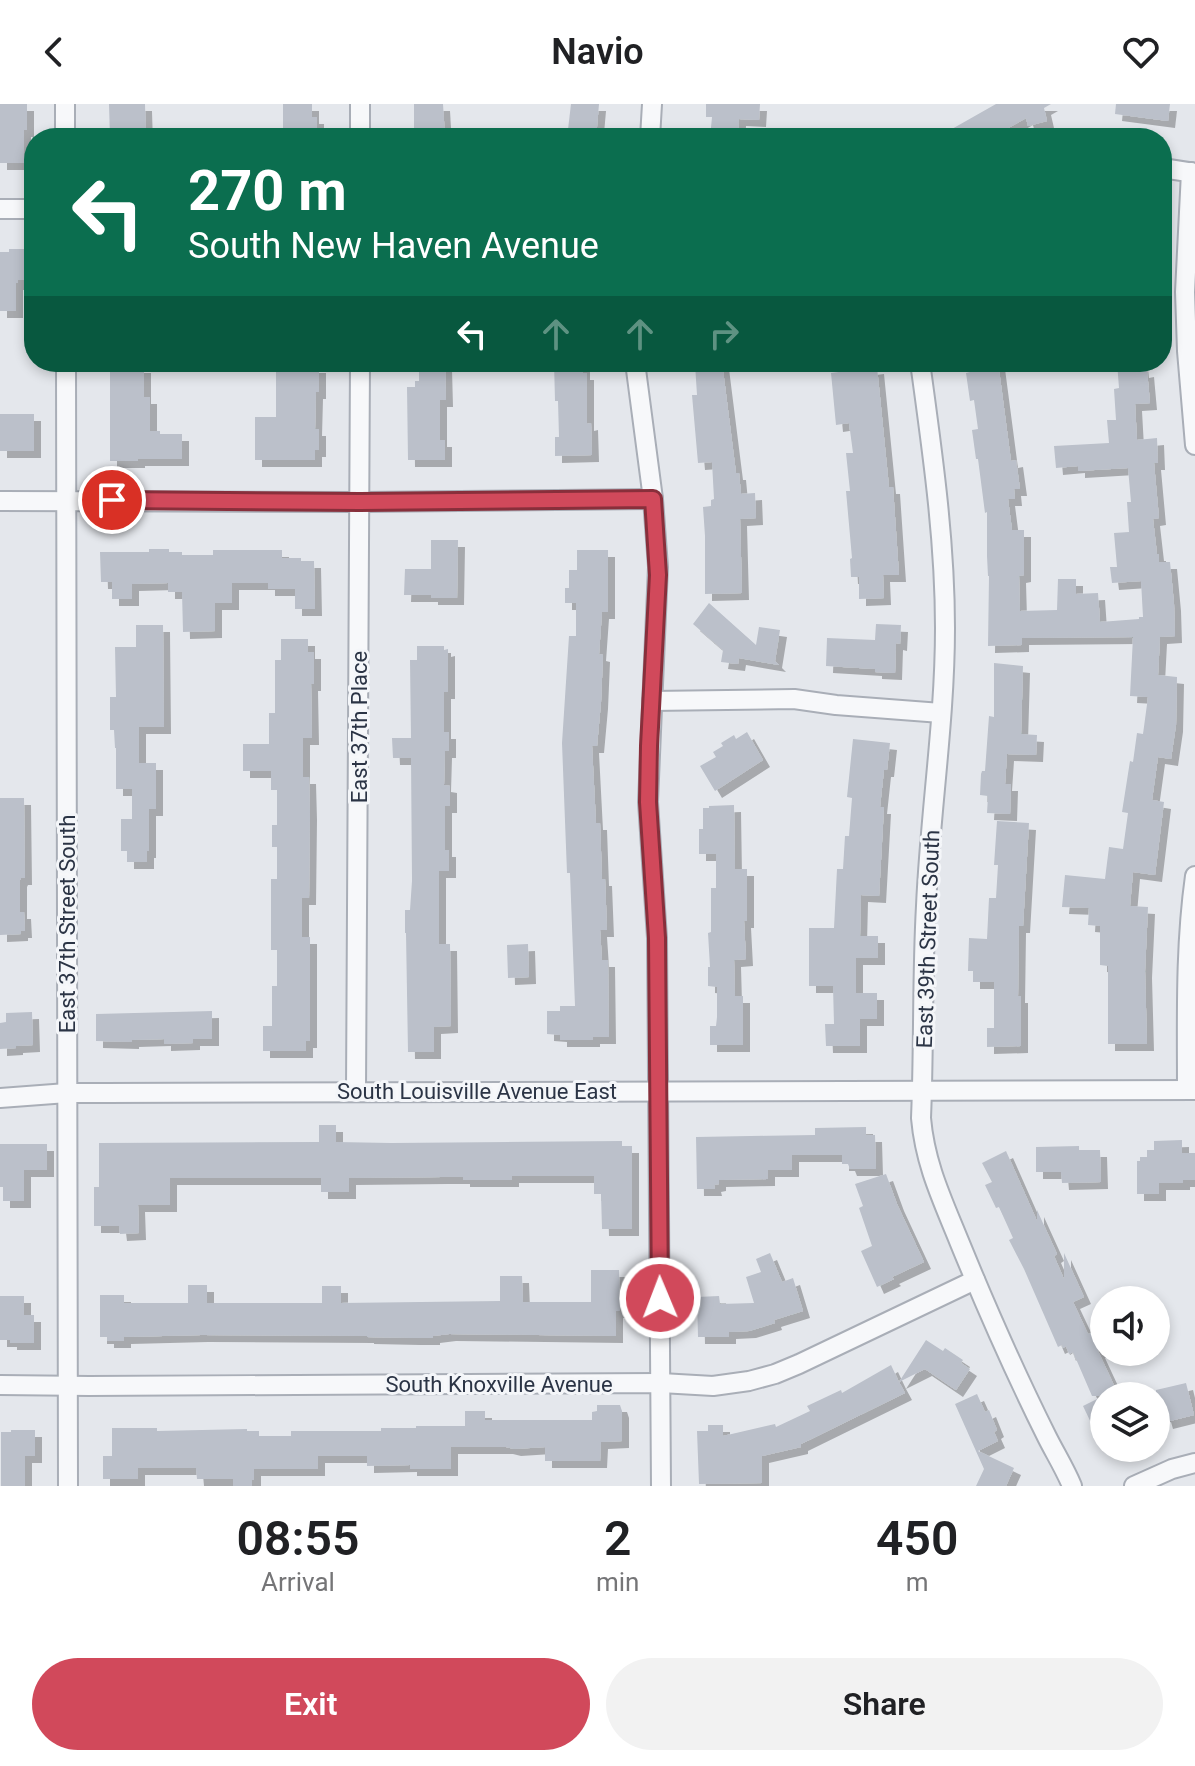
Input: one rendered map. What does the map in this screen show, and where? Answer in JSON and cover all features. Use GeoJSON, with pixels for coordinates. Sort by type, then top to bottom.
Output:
{"type":"FeatureCollection","features":[{"type":"Feature","properties":{"kind":"street"},"geometry":{"type":"LineString","coordinates":[[65,104],[65,128]]}},
{"type":"Feature","properties":{"kind":"street"},"geometry":{"type":"LineString","coordinates":[[360,104],[360,128]]}},
{"type":"Feature","properties":{"kind":"street"},"geometry":{"type":"LineString","coordinates":[[651,128],[652,104]]}},
{"type":"Feature","properties":{"kind":"street"},"geometry":{"type":"LineString","coordinates":[[1172,169],[1193,172],[1185,292],[1195,445]]}},
{"type":"Feature","properties":{"kind":"street"},"geometry":{"type":"LineString","coordinates":[[0,209],[24,209]]}},
{"type":"Feature","properties":{"kind":"street","name":"East 37th Street South"},"geometry":{"type":"LineString","coordinates":[[66,372],[68,1486]]}},
{"type":"Feature","properties":{"kind":"street","name":"East 37th Place"},"geometry":{"type":"LineString","coordinates":[[356,1091],[360,372]]}},
{"type":"Feature","properties":{"kind":"street"},"geometry":{"type":"LineString","coordinates":[[636,372],[653,499],[658,575],[648,802],[657,938],[661,1486]]}},
{"type":"Feature","properties":{"kind":"street","name":"East 39th Street South"},"geometry":{"type":"LineString","coordinates":[[921,372],[939,503],[945,629],[927,884],[921,1118],[926,1157],[975,1280],[1072,1486]]}},
{"type":"Feature","properties":{"kind":"street"},"geometry":{"type":"LineString","coordinates":[[0,501],[653,499]]}},
{"type":"Feature","properties":{"kind":"street"},"geometry":{"type":"LineString","coordinates":[[652,701],[794,699],[941,713]]}},
{"type":"Feature","properties":{"kind":"street"},"geometry":{"type":"LineString","coordinates":[[1191,1090],[1187,964],[1195,876]]}},
{"type":"Feature","properties":{"kind":"street","name":"South Louisville Avenue East"},"geometry":{"type":"LineString","coordinates":[[0,1098],[67,1093],[356,1091],[1191,1090]]}},
{"type":"Feature","properties":{"kind":"street","name":"South Knoxville Avenue"},"geometry":{"type":"LineString","coordinates":[[0,1385],[661,1383],[713,1386],[775,1374],[975,1280]]}},
{"type":"Feature","properties":{"kind":"street"},"geometry":{"type":"LineString","coordinates":[[1134,1486],[1172,1469],[1195,1463]]}},
{"type":"Feature","properties":{"kind":"building"},"geometry":{"type":"Polygon","coordinates":[[[0,104],[27,104],[24,163],[0,163],[0,104]]]}},
{"type":"Feature","properties":{"kind":"building"},"geometry":{"type":"Polygon","coordinates":[[[109,104],[145,104],[146,128],[110,128],[109,104]]]}},
{"type":"Feature","properties":{"kind":"building"},"geometry":{"type":"Polygon","coordinates":[[[283,104],[312,104],[312,117],[317,117],[317,128],[283,128],[283,104]]]}},
{"type":"Feature","properties":{"kind":"building"},"geometry":{"type":"Polygon","coordinates":[[[414,104],[443,104],[444,128],[414,128],[414,104]]]}},
{"type":"Feature","properties":{"kind":"building"},"geometry":{"type":"Polygon","coordinates":[[[571,104],[599,104],[597,128],[568,128],[571,104]]]}},
{"type":"Feature","properties":{"kind":"building"},"geometry":{"type":"Polygon","coordinates":[[[706,104],[760,104],[759,120],[739,119],[739,128],[711,128],[712,117],[706,117],[706,104]]]}},
{"type":"Feature","properties":{"kind":"building"},"geometry":{"type":"Polygon","coordinates":[[[996,104],[1051,104],[1044,108],[1047,121],[1028,126],[1026,118],[1008,128],[954,128],[996,104]]]}},
{"type":"Feature","properties":{"kind":"building"},"geometry":{"type":"Polygon","coordinates":[[[1116,104],[1170,104],[1168,121],[1115,114],[1116,104]]]}},
{"type":"Feature","properties":{"kind":"building"},"geometry":{"type":"Polygon","coordinates":[[[9,249],[24,249],[24,280],[16,283],[16,311],[0,311],[0,252],[9,252],[9,249]]]}},
{"type":"Feature","properties":{"kind":"building"},"geometry":{"type":"Polygon","coordinates":[[[110,372],[144,372],[144,397],[150,397],[150,431],[182,434],[182,459],[110,461],[110,372]]]}},
{"type":"Feature","properties":{"kind":"building"},"geometry":{"type":"Polygon","coordinates":[[[276,372],[319,372],[315,429],[319,429],[319,450],[315,450],[315,460],[255,460],[255,417],[276,417],[276,372]]]}},
{"type":"Feature","properties":{"kind":"building"},"geometry":{"type":"Polygon","coordinates":[[[419,372],[445,372],[446,400],[440,400],[440,440],[445,440],[445,460],[408,460],[407,387],[415,387],[415,381],[419,381],[419,372]]]}},
{"type":"Feature","properties":{"kind":"building"},"geometry":{"type":"Polygon","coordinates":[[[554,372],[587,373],[587,424],[591,423],[592,455],[555,456],[555,437],[559,437],[558,401],[555,401],[554,372]]]}},
{"type":"Feature","properties":{"kind":"building"},"geometry":{"type":"Polygon","coordinates":[[[696,372],[723,372],[741,494],[755,493],[756,518],[740,519],[742,593],[705,594],[703,507],[711,506],[714,499],[712,462],[698,463],[692,395],[697,395],[696,372]]]}},
{"type":"Feature","properties":{"kind":"building"},"geometry":{"type":"Polygon","coordinates":[[[878,372],[889,487],[893,487],[899,575],[883,575],[884,598],[859,599],[859,577],[851,577],[846,491],[850,491],[846,453],[853,453],[849,423],[836,425],[831,373],[878,372]]]}},
{"type":"Feature","properties":{"kind":"building"},"geometry":{"type":"Polygon","coordinates":[[[999,372],[1011,461],[1016,460],[1020,489],[1014,489],[1015,499],[1008,499],[1012,530],[1024,530],[1024,575],[1019,576],[1020,611],[1057,610],[1058,579],[1076,579],[1076,594],[1098,593],[1100,622],[1143,617],[1141,581],[1112,583],[1110,567],[1117,567],[1114,533],[1129,532],[1127,502],[1131,502],[1128,468],[1078,471],[1078,466],[1056,468],[1054,446],[1109,443],[1107,420],[1116,420],[1114,389],[1119,388],[1118,372],[1147,372],[1150,403],[1135,404],[1137,440],[1157,438],[1158,463],[1154,463],[1159,518],[1153,519],[1159,562],[1170,562],[1174,604],[1175,636],[1160,637],[1158,675],[1177,677],[1176,725],[1171,759],[1158,757],[1152,800],[1164,802],[1155,875],[1133,872],[1130,906],[1148,907],[1145,971],[1147,1044],[1108,1044],[1108,966],[1100,965],[1100,926],[1088,925],[1089,908],[1062,907],[1065,875],[1105,879],[1109,847],[1123,849],[1128,813],[1122,812],[1130,761],[1133,762],[1137,733],[1143,734],[1148,697],[1130,696],[1133,637],[1022,638],[1022,645],[988,646],[987,512],[972,430],[978,429],[974,400],[970,401],[966,373],[999,372]]]}},
{"type":"Feature","properties":{"kind":"building"},"geometry":{"type":"Polygon","coordinates":[[[0,414],[34,414],[34,451],[0,451],[0,414]]]}},
{"type":"Feature","properties":{"kind":"building"},"geometry":{"type":"Polygon","coordinates":[[[431,540],[458,540],[457,598],[404,595],[405,569],[431,569],[431,540]]]}},
{"type":"Feature","properties":{"kind":"building"},"geometry":{"type":"Polygon","coordinates":[[[149,549],[169,549],[169,552],[182,552],[182,555],[213,555],[213,550],[282,550],[282,558],[314,561],[315,609],[295,609],[295,589],[268,589],[268,583],[232,583],[232,603],[215,603],[215,631],[183,632],[182,592],[168,592],[168,583],[132,584],[132,599],[112,599],[112,582],[101,582],[100,552],[149,552],[149,549]]]}},
{"type":"Feature","properties":{"kind":"building"},"geometry":{"type":"Polygon","coordinates":[[[577,550],[608,550],[608,612],[602,612],[599,654],[603,655],[601,702],[597,746],[592,746],[596,823],[600,823],[602,879],[605,879],[607,930],[600,930],[602,960],[608,960],[609,1037],[560,1040],[560,1035],[547,1034],[547,1011],[560,1011],[560,1006],[575,1006],[562,743],[569,636],[576,636],[576,603],[565,603],[565,588],[569,588],[569,570],[577,570],[577,550]]]}},
{"type":"Feature","properties":{"kind":"building"},"geometry":{"type":"Polygon","coordinates":[[[709,603],[756,645],[759,627],[780,630],[775,661],[779,665],[739,658],[738,664],[721,662],[723,650],[693,624],[709,603]]]}},
{"type":"Feature","properties":{"kind":"building"},"geometry":{"type":"Polygon","coordinates":[[[876,624],[901,625],[900,644],[896,643],[895,673],[826,666],[827,638],[875,640],[876,624]]]}},
{"type":"Feature","properties":{"kind":"building"},"geometry":{"type":"Polygon","coordinates":[[[136,625],[163,625],[164,727],[139,727],[139,763],[156,763],[156,809],[149,809],[147,862],[127,862],[127,851],[121,851],[121,819],[132,819],[132,789],[116,789],[116,748],[114,730],[110,730],[110,697],[116,697],[115,647],[136,647],[136,625]]]}},
{"type":"Feature","properties":{"kind":"building"},"geometry":{"type":"Polygon","coordinates":[[[281,639],[308,639],[308,652],[314,652],[312,738],[303,738],[303,777],[309,777],[310,813],[309,898],[302,898],[302,937],[310,937],[310,1041],[306,1041],[306,1051],[263,1051],[263,1026],[272,1026],[272,986],[277,986],[277,950],[271,950],[271,879],[277,879],[277,847],[272,847],[272,825],[277,825],[277,790],[271,790],[271,771],[243,771],[243,744],[269,744],[269,713],[275,713],[275,660],[281,660],[281,639]]]}},
{"type":"Feature","properties":{"kind":"building"},"geometry":{"type":"Polygon","coordinates":[[[417,646],[444,646],[444,650],[448,649],[444,732],[449,732],[449,751],[445,751],[444,785],[450,786],[450,806],[445,806],[445,850],[449,850],[449,871],[439,871],[439,944],[450,944],[451,1026],[434,1027],[434,1052],[408,1052],[405,910],[410,910],[412,881],[411,758],[393,758],[392,738],[411,738],[410,660],[417,660],[417,646]]]}},
{"type":"Feature","properties":{"kind":"building"},"geometry":{"type":"Polygon","coordinates":[[[994,663],[1023,666],[1021,734],[1037,735],[1036,755],[1007,754],[1005,784],[1011,784],[1010,814],[987,813],[988,796],[980,795],[989,716],[994,717],[994,663]]]}},
{"type":"Feature","properties":{"kind":"building"},"geometry":{"type":"Polygon","coordinates":[[[747,732],[763,760],[715,791],[700,766],[716,757],[713,752],[723,746],[721,743],[747,732]]]}},
{"type":"Feature","properties":{"kind":"building"},"geometry":{"type":"Polygon","coordinates":[[[853,739],[890,743],[880,807],[884,807],[879,896],[861,895],[860,936],[878,936],[878,958],[856,958],[856,993],[877,993],[877,1019],[860,1019],[860,1046],[826,1046],[825,1024],[834,1024],[833,986],[809,986],[809,928],[834,928],[837,869],[843,869],[845,836],[849,836],[852,798],[847,797],[853,739]]]}},
{"type":"Feature","properties":{"kind":"building"},"geometry":{"type":"Polygon","coordinates":[[[0,798],[24,798],[25,878],[20,880],[20,912],[24,912],[25,931],[21,934],[0,935],[0,798]]]}},
{"type":"Feature","properties":{"kind":"building"},"geometry":{"type":"Polygon","coordinates":[[[734,805],[735,869],[747,869],[747,921],[744,921],[746,959],[734,960],[735,996],[743,996],[743,1045],[710,1045],[710,1026],[716,1026],[717,1017],[717,987],[708,986],[708,933],[711,932],[711,888],[716,888],[716,854],[699,854],[699,829],[703,829],[703,808],[734,805]]]}},
{"type":"Feature","properties":{"kind":"building"},"geometry":{"type":"Polygon","coordinates":[[[997,821],[1029,823],[1023,926],[1019,926],[1021,1046],[987,1047],[987,1028],[994,1028],[994,982],[973,982],[973,971],[968,971],[969,938],[987,939],[989,898],[996,898],[998,865],[994,865],[997,821]]]}},
{"type":"Feature","properties":{"kind":"building"},"geometry":{"type":"Polygon","coordinates":[[[528,944],[529,977],[508,978],[507,945],[528,944]]]}},
{"type":"Feature","properties":{"kind":"building"},"geometry":{"type":"Polygon","coordinates":[[[212,1011],[212,1039],[164,1044],[164,1039],[96,1041],[96,1014],[212,1011]]]}},
{"type":"Feature","properties":{"kind":"building"},"geometry":{"type":"Polygon","coordinates":[[[32,1012],[33,1045],[0,1049],[0,1023],[6,1022],[6,1013],[32,1012]]]}},
{"type":"Feature","properties":{"kind":"building"},"geometry":{"type":"Polygon","coordinates":[[[319,1125],[336,1125],[336,1142],[622,1141],[622,1146],[632,1146],[632,1229],[602,1229],[601,1194],[594,1194],[594,1176],[512,1176],[512,1180],[349,1178],[349,1192],[321,1192],[321,1178],[170,1178],[170,1205],[138,1205],[139,1233],[120,1234],[119,1226],[94,1226],[94,1187],[99,1187],[99,1143],[319,1142],[319,1125]]]}},
{"type":"Feature","properties":{"kind":"building"},"geometry":{"type":"Polygon","coordinates":[[[866,1127],[866,1135],[875,1135],[876,1169],[850,1169],[848,1164],[842,1164],[842,1155],[792,1155],[792,1170],[768,1170],[768,1179],[719,1180],[719,1184],[714,1185],[715,1189],[697,1189],[696,1137],[815,1135],[815,1128],[866,1127]]]}},
{"type":"Feature","properties":{"kind":"building"},"geometry":{"type":"Polygon","coordinates":[[[1182,1140],[1182,1153],[1195,1153],[1195,1180],[1159,1183],[1159,1194],[1137,1194],[1137,1161],[1140,1157],[1147,1157],[1147,1150],[1154,1150],[1154,1141],[1182,1140]]]}},
{"type":"Feature","properties":{"kind":"building"},"geometry":{"type":"Polygon","coordinates":[[[0,1144],[47,1144],[47,1170],[24,1170],[24,1201],[3,1201],[0,1144]]]}},
{"type":"Feature","properties":{"kind":"building"},"geometry":{"type":"Polygon","coordinates":[[[1079,1146],[1079,1150],[1100,1150],[1101,1182],[1062,1183],[1061,1172],[1036,1172],[1036,1147],[1079,1146]]]}},
{"type":"Feature","properties":{"kind":"building"},"geometry":{"type":"Polygon","coordinates":[[[1006,1151],[1037,1221],[1037,1210],[1057,1254],[1054,1256],[1064,1279],[1064,1253],[1084,1297],[1073,1302],[1090,1333],[1090,1366],[1105,1366],[1112,1382],[1090,1382],[1090,1391],[1073,1352],[1069,1354],[1066,1346],[1058,1347],[1009,1240],[1013,1238],[985,1185],[992,1182],[982,1163],[1006,1151]]]}},
{"type":"Feature","properties":{"kind":"building"},"geometry":{"type":"Polygon","coordinates":[[[886,1174],[924,1262],[877,1287],[861,1251],[872,1246],[859,1208],[863,1206],[855,1184],[886,1174]]]}},
{"type":"Feature","properties":{"kind":"building"},"geometry":{"type":"Polygon","coordinates":[[[770,1253],[782,1282],[793,1278],[803,1311],[749,1331],[729,1332],[729,1337],[698,1337],[697,1297],[719,1296],[720,1304],[754,1303],[746,1277],[761,1272],[756,1259],[770,1253]]]}},
{"type":"Feature","properties":{"kind":"building"},"geometry":{"type":"Polygon","coordinates":[[[591,1270],[619,1270],[620,1311],[616,1311],[616,1336],[449,1334],[413,1338],[201,1335],[124,1337],[124,1341],[107,1341],[107,1337],[100,1337],[100,1295],[124,1295],[124,1303],[188,1303],[188,1285],[207,1285],[207,1303],[322,1303],[322,1286],[341,1286],[341,1303],[500,1301],[500,1276],[522,1276],[523,1302],[591,1302],[591,1270]]]}},
{"type":"Feature","properties":{"kind":"building"},"geometry":{"type":"Polygon","coordinates":[[[0,1296],[24,1296],[24,1315],[34,1315],[34,1343],[0,1340],[0,1296]]]}},
{"type":"Feature","properties":{"kind":"building"},"geometry":{"type":"Polygon","coordinates":[[[926,1340],[943,1351],[945,1348],[970,1369],[956,1390],[925,1369],[899,1382],[926,1340]]]}},
{"type":"Feature","properties":{"kind":"building"},"geometry":{"type":"Polygon","coordinates":[[[891,1365],[905,1393],[801,1444],[801,1447],[762,1456],[762,1483],[699,1484],[697,1431],[708,1431],[708,1425],[723,1425],[723,1436],[775,1424],[776,1427],[810,1411],[807,1406],[841,1390],[842,1393],[891,1365]]]}},
{"type":"Feature","properties":{"kind":"building"},"geometry":{"type":"Polygon","coordinates":[[[1186,1383],[1194,1415],[1170,1421],[1170,1387],[1186,1383]]]}},
{"type":"Feature","properties":{"kind":"building"},"geometry":{"type":"Polygon","coordinates":[[[977,1394],[985,1412],[989,1410],[998,1441],[978,1451],[1014,1468],[1006,1486],[976,1486],[984,1469],[955,1404],[977,1394]]]}},
{"type":"Feature","properties":{"kind":"building"},"geometry":{"type":"Polygon","coordinates":[[[1090,1402],[1090,1421],[1083,1406],[1090,1402]]]}},
{"type":"Feature","properties":{"kind":"building"},"geometry":{"type":"Polygon","coordinates":[[[597,1405],[620,1405],[622,1411],[622,1441],[601,1442],[600,1461],[545,1461],[545,1447],[451,1447],[451,1469],[410,1469],[410,1465],[367,1466],[367,1456],[318,1456],[318,1469],[254,1469],[252,1486],[233,1486],[233,1479],[197,1479],[196,1468],[138,1468],[138,1479],[103,1479],[103,1456],[112,1456],[112,1428],[157,1428],[157,1431],[247,1429],[259,1431],[259,1436],[291,1436],[291,1431],[381,1431],[381,1428],[465,1426],[465,1411],[485,1411],[485,1420],[592,1420],[592,1412],[597,1411],[597,1405]]]}},
{"type":"Feature","properties":{"kind":"building"},"geometry":{"type":"Polygon","coordinates":[[[35,1430],[35,1456],[25,1456],[25,1486],[1,1486],[1,1432],[35,1430]]]}},
{"type":"Feature","properties":{"kind":"route"},"geometry":{"type":"LineString","coordinates":[[112,500],[360,502],[653,499],[658,575],[648,802],[657,938],[660,1298]]}}]}
